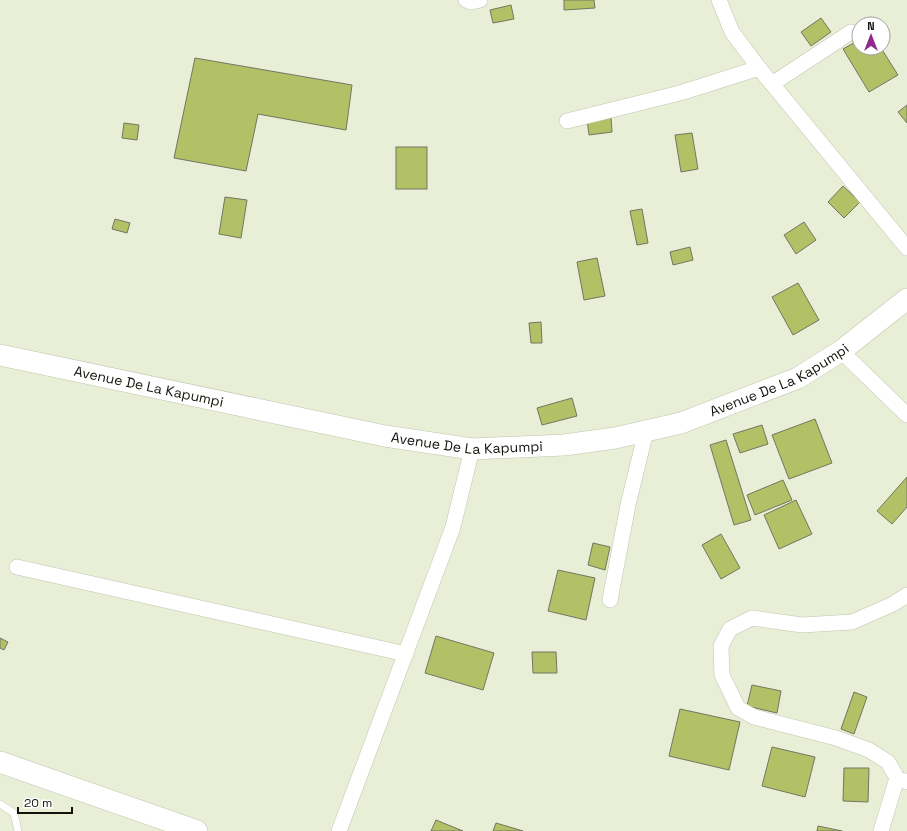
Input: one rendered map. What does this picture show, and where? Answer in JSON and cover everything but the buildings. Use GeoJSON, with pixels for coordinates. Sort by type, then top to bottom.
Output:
{"type":"FeatureCollection","features":[{"type":"Feature","properties":{"kind":"main road","name":"Avenue De La Kapumpi"},"geometry":{"type":"LineString","coordinates":[[0,355],[385,436],[472,449],[564,445],[615,438],[681,423],[798,378],[841,352],[907,299]]}},
{"type":"Feature","properties":{"kind":"main road"},"geometry":{"type":"LineString","coordinates":[[0,762],[197,831]]}},
{"type":"Feature","properties":{"kind":"street"},"geometry":{"type":"LineString","coordinates":[[466,0],[471,2],[480,0]]}},
{"type":"Feature","properties":{"kind":"street"},"geometry":{"type":"LineString","coordinates":[[719,0],[732,32],[759,68],[907,248]]}},
{"type":"Feature","properties":{"kind":"street"},"geometry":{"type":"LineString","coordinates":[[772,84],[851,32]]}},
{"type":"Feature","properties":{"kind":"street"},"geometry":{"type":"LineString","coordinates":[[567,121],[680,93],[759,68]]}},
{"type":"Feature","properties":{"kind":"street"},"geometry":{"type":"LineString","coordinates":[[841,352],[907,415]]}},
{"type":"Feature","properties":{"kind":"street"},"geometry":{"type":"LineString","coordinates":[[610,600],[628,505],[646,431]]}},
{"type":"Feature","properties":{"kind":"street"},"geometry":{"type":"LineString","coordinates":[[339,831],[453,527],[472,449]]}},
{"type":"Feature","properties":{"kind":"street"},"geometry":{"type":"LineString","coordinates":[[17,567],[406,654]]}},
{"type":"Feature","properties":{"kind":"street"},"geometry":{"type":"LineString","coordinates":[[881,831],[902,780],[888,762],[869,750],[836,738],[754,717],[738,708],[722,675],[721,646],[730,630],[752,618],[802,625],[852,622],[894,604],[907,595]]}},
{"type":"Feature","properties":{"kind":"lane"},"geometry":{"type":"LineString","coordinates":[[0,804],[14,813],[18,831]]}}]}
